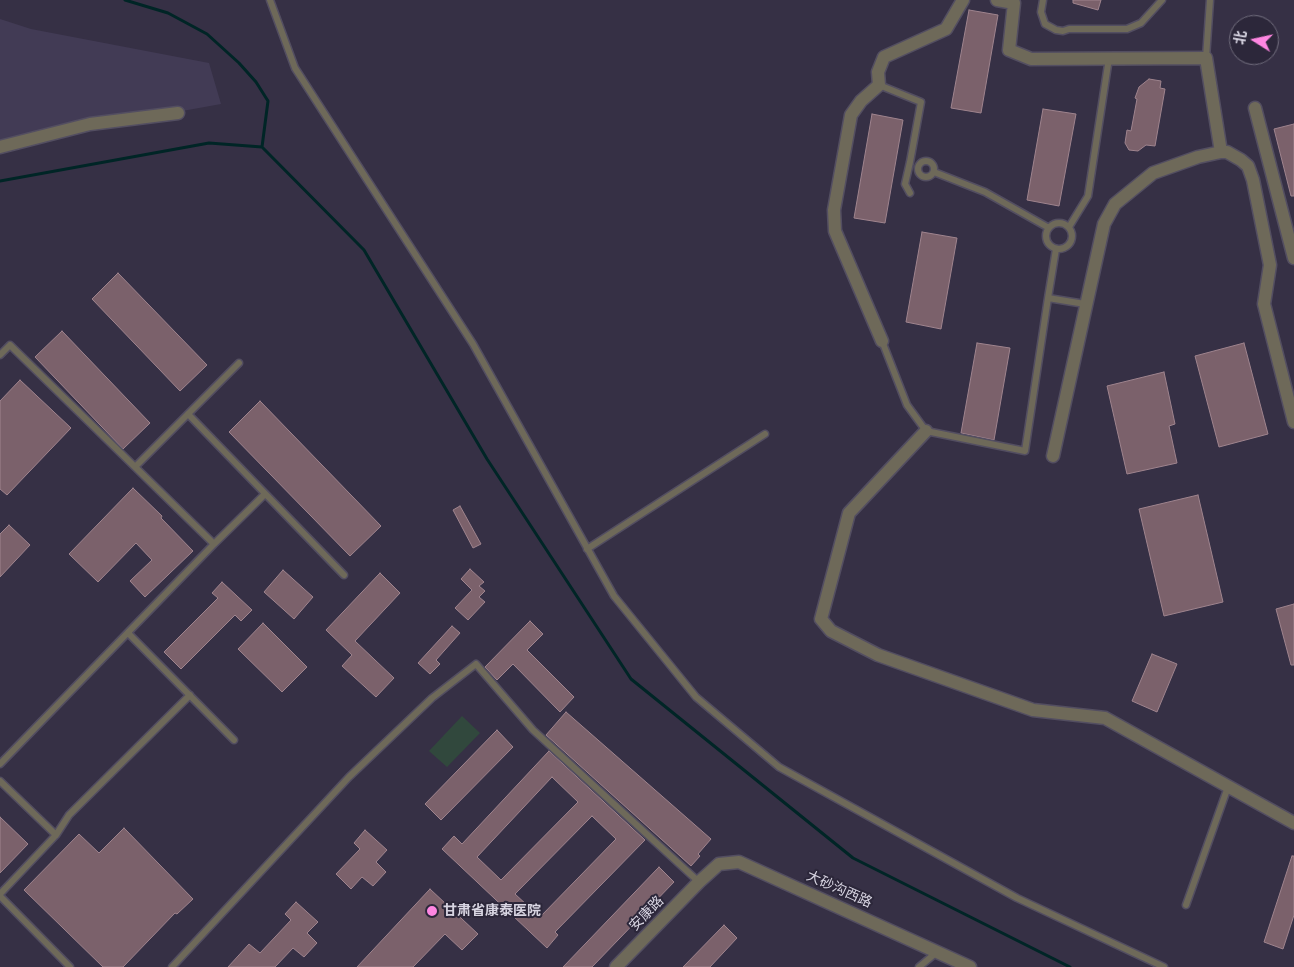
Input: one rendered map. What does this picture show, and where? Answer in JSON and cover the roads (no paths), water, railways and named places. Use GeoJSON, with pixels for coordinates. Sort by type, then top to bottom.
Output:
{"type":"FeatureCollection","features":[{"type":"Feature","properties":{"kind":"street"},"geometry":{"type":"LineString","coordinates":[[882,341],[835,232],[834,210],[851,115],[861,101],[879,85],[878,72],[884,57],[946,29],[963,0]]}},
{"type":"Feature","properties":{"kind":"street"},"geometry":{"type":"LineString","coordinates":[[997,0],[1014,3],[1009,50],[1031,59],[1206,58],[1221,152]]}},
{"type":"Feature","properties":{"kind":"street"},"geometry":{"type":"LineString","coordinates":[[1255,108],[1294,258]]}},
{"type":"Feature","properties":{"kind":"street"},"geometry":{"type":"LineString","coordinates":[[0,147],[90,124],[178,113]]}},
{"type":"Feature","properties":{"kind":"street"},"geometry":{"type":"LineString","coordinates":[[1053,456],[1104,224],[1115,204],[1153,173],[1198,157],[1221,152],[1227,152],[1242,160],[1248,166],[1253,180],[1270,265],[1264,304],[1294,422]]}},
{"type":"Feature","properties":{"kind":"street"},"geometry":{"type":"LineString","coordinates":[[926,431],[850,513],[821,620],[831,631],[878,655],[1033,710],[1106,718],[1228,788],[1294,823]]}},
{"type":"Feature","properties":{"kind":"street","name":"大砂沟西路"},"geometry":{"type":"LineString","coordinates":[[699,882],[719,864],[739,862],[970,967]]}},
{"type":"Feature","properties":{"kind":"street","name":"安康路"},"geometry":{"type":"LineString","coordinates":[[616,967],[699,882]]}},
{"type":"Feature","properties":{"kind":"lane"},"geometry":{"type":"LineString","coordinates":[[270,0],[295,68],[473,344],[614,596],[696,697],[779,767],[1017,898],[1164,967]]}},
{"type":"Feature","properties":{"kind":"lane"},"geometry":{"type":"LineString","coordinates":[[1043,0],[1041,12],[1045,24],[1056,30],[1063,31],[1069,29],[1127,29],[1141,23],[1162,0]]}},
{"type":"Feature","properties":{"kind":"lane"},"geometry":{"type":"LineString","coordinates":[[1206,58],[1210,0]]}},
{"type":"Feature","properties":{"kind":"lane"},"geometry":{"type":"LineString","coordinates":[[1069,227],[1088,196],[1110,58]]}},
{"type":"Feature","properties":{"kind":"lane"},"geometry":{"type":"LineString","coordinates":[[879,85],[921,102],[905,184],[910,194]]}},
{"type":"Feature","properties":{"kind":"lane"},"geometry":{"type":"LineString","coordinates":[[922,161],[929,161],[933,164],[934,172],[930,176],[924,177],[918,171],[918,166],[922,161]]}},
{"type":"Feature","properties":{"kind":"lane"},"geometry":{"type":"LineString","coordinates":[[910,162],[918,166]]}},
{"type":"Feature","properties":{"kind":"lane"},"geometry":{"type":"LineString","coordinates":[[934,172],[985,192],[1049,228]]}},
{"type":"Feature","properties":{"kind":"lane"},"geometry":{"type":"LineString","coordinates":[[1061,223],[1069,227],[1072,234],[1071,243],[1065,248],[1056,249],[1047,241],[1049,228],[1052,225],[1061,223]]}},
{"type":"Feature","properties":{"kind":"lane"},"geometry":{"type":"LineString","coordinates":[[882,341],[907,405],[926,431],[1025,451],[1056,249]]}},
{"type":"Feature","properties":{"kind":"lane"},"geometry":{"type":"LineString","coordinates":[[1048,298],[1085,304]]}},
{"type":"Feature","properties":{"kind":"lane"},"geometry":{"type":"LineString","coordinates":[[0,355],[10,345],[214,544]]}},
{"type":"Feature","properties":{"kind":"lane"},"geometry":{"type":"LineString","coordinates":[[135,466],[239,363]]}},
{"type":"Feature","properties":{"kind":"lane"},"geometry":{"type":"LineString","coordinates":[[188,414],[344,575]]}},
{"type":"Feature","properties":{"kind":"lane"},"geometry":{"type":"LineString","coordinates":[[587,549],[765,434]]}},
{"type":"Feature","properties":{"kind":"lane"},"geometry":{"type":"LineString","coordinates":[[0,764],[265,494]]}},
{"type":"Feature","properties":{"kind":"lane"},"geometry":{"type":"LineString","coordinates":[[128,633],[234,740]]}},
{"type":"Feature","properties":{"kind":"lane"},"geometry":{"type":"LineString","coordinates":[[172,967],[349,777],[432,698],[476,664],[533,730],[699,882]]}},
{"type":"Feature","properties":{"kind":"lane"},"geometry":{"type":"LineString","coordinates":[[70,967],[0,895],[56,835],[69,815],[190,695]]}},
{"type":"Feature","properties":{"kind":"lane"},"geometry":{"type":"LineString","coordinates":[[0,781],[56,835]]}},
{"type":"Feature","properties":{"kind":"lane"},"geometry":{"type":"LineString","coordinates":[[1186,905],[1228,788]]}},
{"type":"Feature","properties":{"kind":"lane"},"geometry":{"type":"LineString","coordinates":[[919,967],[938,951]]}},
{"type":"Feature","properties":{"kind":"waterway"},"geometry":{"type":"LineString","coordinates":[[125,0],[168,13],[207,34],[239,63],[256,82],[268,101],[262,147]]}},
{"type":"Feature","properties":{"kind":"waterway"},"geometry":{"type":"LineString","coordinates":[[0,181],[209,143],[262,147],[364,250],[487,459],[631,679],[853,858],[1070,967]]}},
{"type":"Feature","properties":{"kind":"place","name":"甘肃省康泰医院"},"geometry":{"type":"Point","coordinates":[432,911]}}]}
